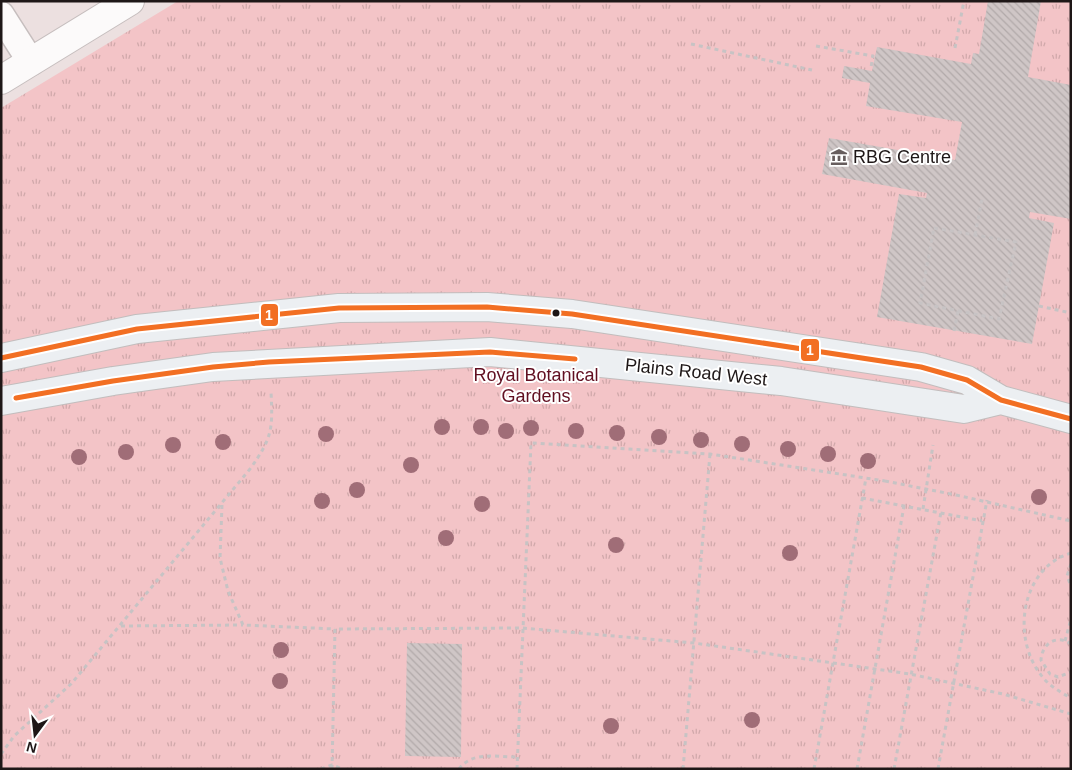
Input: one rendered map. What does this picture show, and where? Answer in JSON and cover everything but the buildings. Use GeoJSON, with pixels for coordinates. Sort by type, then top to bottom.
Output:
{"type":"FeatureCollection","features":[{"type":"Feature","properties":{"kind":"main road","name":"Plains Road West"},"geometry":{"type":"LineString","coordinates":[[1,358],[137,329],[339,308],[487,306],[582,315],[921,367],[967,380],[1001,400],[1071,419]]}},
{"type":"Feature","properties":{"kind":"main road","name":"Plains Road West"},"geometry":{"type":"LineString","coordinates":[[1,401],[122,380],[213,367],[269,362],[490,352],[781,381],[964,409],[1001,400]]}},
{"type":"Feature","properties":{"kind":"street"},"geometry":{"type":"LineString","coordinates":[[1,80],[130,1]]}},
{"type":"Feature","properties":{"kind":"street"},"geometry":{"type":"LineString","coordinates":[[1,16],[31,62]]}},
{"type":"Feature","properties":{"kind":"path"},"geometry":{"type":"LineString","coordinates":[[955,48],[964,1]]}},
{"type":"Feature","properties":{"kind":"path"},"geometry":{"type":"LineString","coordinates":[[691,44],[812,70]]}},
{"type":"Feature","properties":{"kind":"path"},"geometry":{"type":"LineString","coordinates":[[816,46],[872,56],[870,66]]}},
{"type":"Feature","properties":{"kind":"path"},"geometry":{"type":"LineString","coordinates":[[975,235],[982,199]]}},
{"type":"Feature","properties":{"kind":"path"},"geometry":{"type":"LineString","coordinates":[[934,228],[975,235],[1016,242],[999,319],[920,303],[934,228]]}},
{"type":"Feature","properties":{"kind":"path"},"geometry":{"type":"LineString","coordinates":[[1039,306],[1071,314]]}},
{"type":"Feature","properties":{"kind":"path"},"geometry":{"type":"LineString","coordinates":[[954,331],[958,311]]}},
{"type":"Feature","properties":{"kind":"path"},"geometry":{"type":"LineString","coordinates":[[1,754],[14,736],[72,684],[222,504],[267,445],[273,424],[269,362]]}},
{"type":"Feature","properties":{"kind":"path"},"geometry":{"type":"LineString","coordinates":[[517,769],[531,443],[710,454],[885,481],[987,500],[1071,521]]}},
{"type":"Feature","properties":{"kind":"path"},"geometry":{"type":"LineString","coordinates":[[923,509],[933,445]]}},
{"type":"Feature","properties":{"kind":"path"},"geometry":{"type":"LineString","coordinates":[[683,769],[710,454]]}},
{"type":"Feature","properties":{"kind":"path"},"geometry":{"type":"LineString","coordinates":[[814,769],[866,478]]}},
{"type":"Feature","properties":{"kind":"path"},"geometry":{"type":"LineString","coordinates":[[862,498],[982,521]]}},
{"type":"Feature","properties":{"kind":"path"},"geometry":{"type":"LineString","coordinates":[[938,769],[987,500]]}},
{"type":"Feature","properties":{"kind":"path"},"geometry":{"type":"LineString","coordinates":[[222,504],[220,558],[228,591],[243,626]]}},
{"type":"Feature","properties":{"kind":"path"},"geometry":{"type":"LineString","coordinates":[[857,769],[904,506]]}},
{"type":"Feature","properties":{"kind":"path"},"geometry":{"type":"LineString","coordinates":[[894,769],[941,512]]}},
{"type":"Feature","properties":{"kind":"path"},"geometry":{"type":"LineString","coordinates":[[1071,553],[1050,564],[1039,575],[1031,589],[1026,606],[1024,633],[1028,650],[1040,675],[1051,686],[1071,698]]}},
{"type":"Feature","properties":{"kind":"path"},"geometry":{"type":"LineString","coordinates":[[1071,564],[1067,576],[1071,586]]}},
{"type":"Feature","properties":{"kind":"path"},"geometry":{"type":"LineString","coordinates":[[1065,641],[1071,618]]}},
{"type":"Feature","properties":{"kind":"path"},"geometry":{"type":"LineString","coordinates":[[121,626],[243,626],[335,629],[522,628],[694,643],[874,667],[1003,694],[1071,714]]}},
{"type":"Feature","properties":{"kind":"path"},"geometry":{"type":"LineString","coordinates":[[332,767],[335,629]]}},
{"type":"Feature","properties":{"kind":"path"},"geometry":{"type":"LineString","coordinates":[[1047,672],[1041,660],[1043,649],[1055,640],[1071,644]]}},
{"type":"Feature","properties":{"kind":"path"},"geometry":{"type":"LineString","coordinates":[[1040,675],[1047,672],[1058,676],[1071,672]]}},
{"type":"Feature","properties":{"kind":"path"},"geometry":{"type":"LineString","coordinates":[[459,769],[471,759],[483,756],[517,757]]}},
{"type":"Feature","properties":{"kind":"path"},"geometry":{"type":"LineString","coordinates":[[321,769],[332,767],[343,769]]}},
{"type":"Feature","properties":{"kind":"green space","name":"Royal Botanical Gardens"},"geometry":{"type":"Polygon","coordinates":[[[178,1],[1071,1],[1071,769],[1,769],[1,108],[178,1]]]}},
{"type":"Feature","properties":{"kind":"transit line","name":"1"},"geometry":{"type":"LineString","coordinates":[[1,358],[137,329],[339,308],[487,307],[572,314],[921,367],[967,380],[1001,400],[1071,419]]}},
{"type":"Feature","properties":{"kind":"transit line","name":"1"},"geometry":{"type":"LineString","coordinates":[[16,398],[113,381],[213,367],[269,362],[490,352],[575,359]]}},
{"type":"Feature","properties":{"kind":"place","name":"RBG Centre"},"geometry":{"type":"Point","coordinates":[839,157]}}]}
